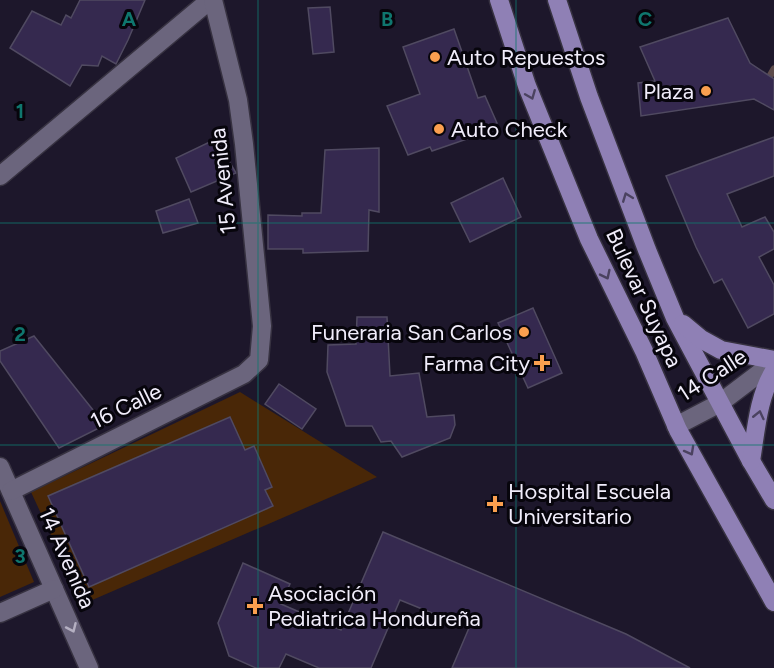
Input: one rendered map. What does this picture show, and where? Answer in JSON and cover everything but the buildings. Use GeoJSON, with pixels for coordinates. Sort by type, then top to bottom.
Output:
{"type":"FeatureCollection","features":[{"type":"Feature","properties":{"kind":"main road","name":"Bulevar Suyapa"},"geometry":{"type":"LineString","coordinates":[[499,0],[527,86],[589,239],[644,351],[676,426],[774,602]]}},
{"type":"Feature","properties":{"kind":"main road","name":"Bulevar Suyapa"},"geometry":{"type":"LineString","coordinates":[[557,0],[589,97],[646,250],[675,318],[774,500]]}},
{"type":"Feature","properties":{"kind":"main road"},"geometry":{"type":"LineString","coordinates":[[675,318],[701,339],[721,350],[774,361]]}},
{"type":"Feature","properties":{"kind":"main road"},"geometry":{"type":"LineString","coordinates":[[751,461],[758,415],[769,379],[774,371]]}},
{"type":"Feature","properties":{"kind":"street"},"geometry":{"type":"LineString","coordinates":[[0,176],[212,0]]}},
{"type":"Feature","properties":{"kind":"street","name":"15 Avenida"},"geometry":{"type":"LineString","coordinates":[[212,0],[238,100],[244,144],[262,326],[260,360]]}},
{"type":"Feature","properties":{"kind":"street","name":"16 Calle"},"geometry":{"type":"LineString","coordinates":[[10,491],[244,374],[260,360]]}},
{"type":"Feature","properties":{"kind":"street","name":"14 Calle"},"geometry":{"type":"LineString","coordinates":[[676,426],[720,403],[774,361]]}},
{"type":"Feature","properties":{"kind":"street","name":"14 Avenida"},"geometry":{"type":"LineString","coordinates":[[0,467],[89,668]]}},
{"type":"Feature","properties":{"kind":"street"},"geometry":{"type":"LineString","coordinates":[[0,613],[54,589]]}},
{"type":"Feature","properties":{"kind":"shaded area"},"geometry":{"type":"Polygon","coordinates":[[[240,392],[377,477],[83,604],[31,492],[240,392]],[[229,417],[48,496],[88,587],[273,506],[265,490],[272,486],[254,446],[245,450],[229,417]]]}},
{"type":"Feature","properties":{"kind":"shaded area"},"geometry":{"type":"Polygon","coordinates":[[[0,501],[34,582],[0,597],[0,501]]]}},
{"type":"Feature","properties":{"kind":"waterway"},"geometry":{"type":"LineString","coordinates":[[774,69],[766,83],[774,88]]}},
{"type":"Feature","properties":{"kind":"place","name":"Auto Repuestos"},"geometry":{"type":"Point","coordinates":[435,57]}},
{"type":"Feature","properties":{"kind":"place","name":"Plaza"},"geometry":{"type":"Point","coordinates":[706,91]}},
{"type":"Feature","properties":{"kind":"place","name":"Auto Check"},"geometry":{"type":"Point","coordinates":[439,129]}},
{"type":"Feature","properties":{"kind":"place","name":"Funeraria San Carlos"},"geometry":{"type":"Point","coordinates":[524,332]}},
{"type":"Feature","properties":{"kind":"place","name":"Farma City"},"geometry":{"type":"Point","coordinates":[542,363]}},
{"type":"Feature","properties":{"kind":"place","name":"Hospital Escuela Universitario"},"geometry":{"type":"Point","coordinates":[495,504]}},
{"type":"Feature","properties":{"kind":"place","name":"Asociación Pediatrica Hondureña"},"geometry":{"type":"Point","coordinates":[255,606]}}]}
